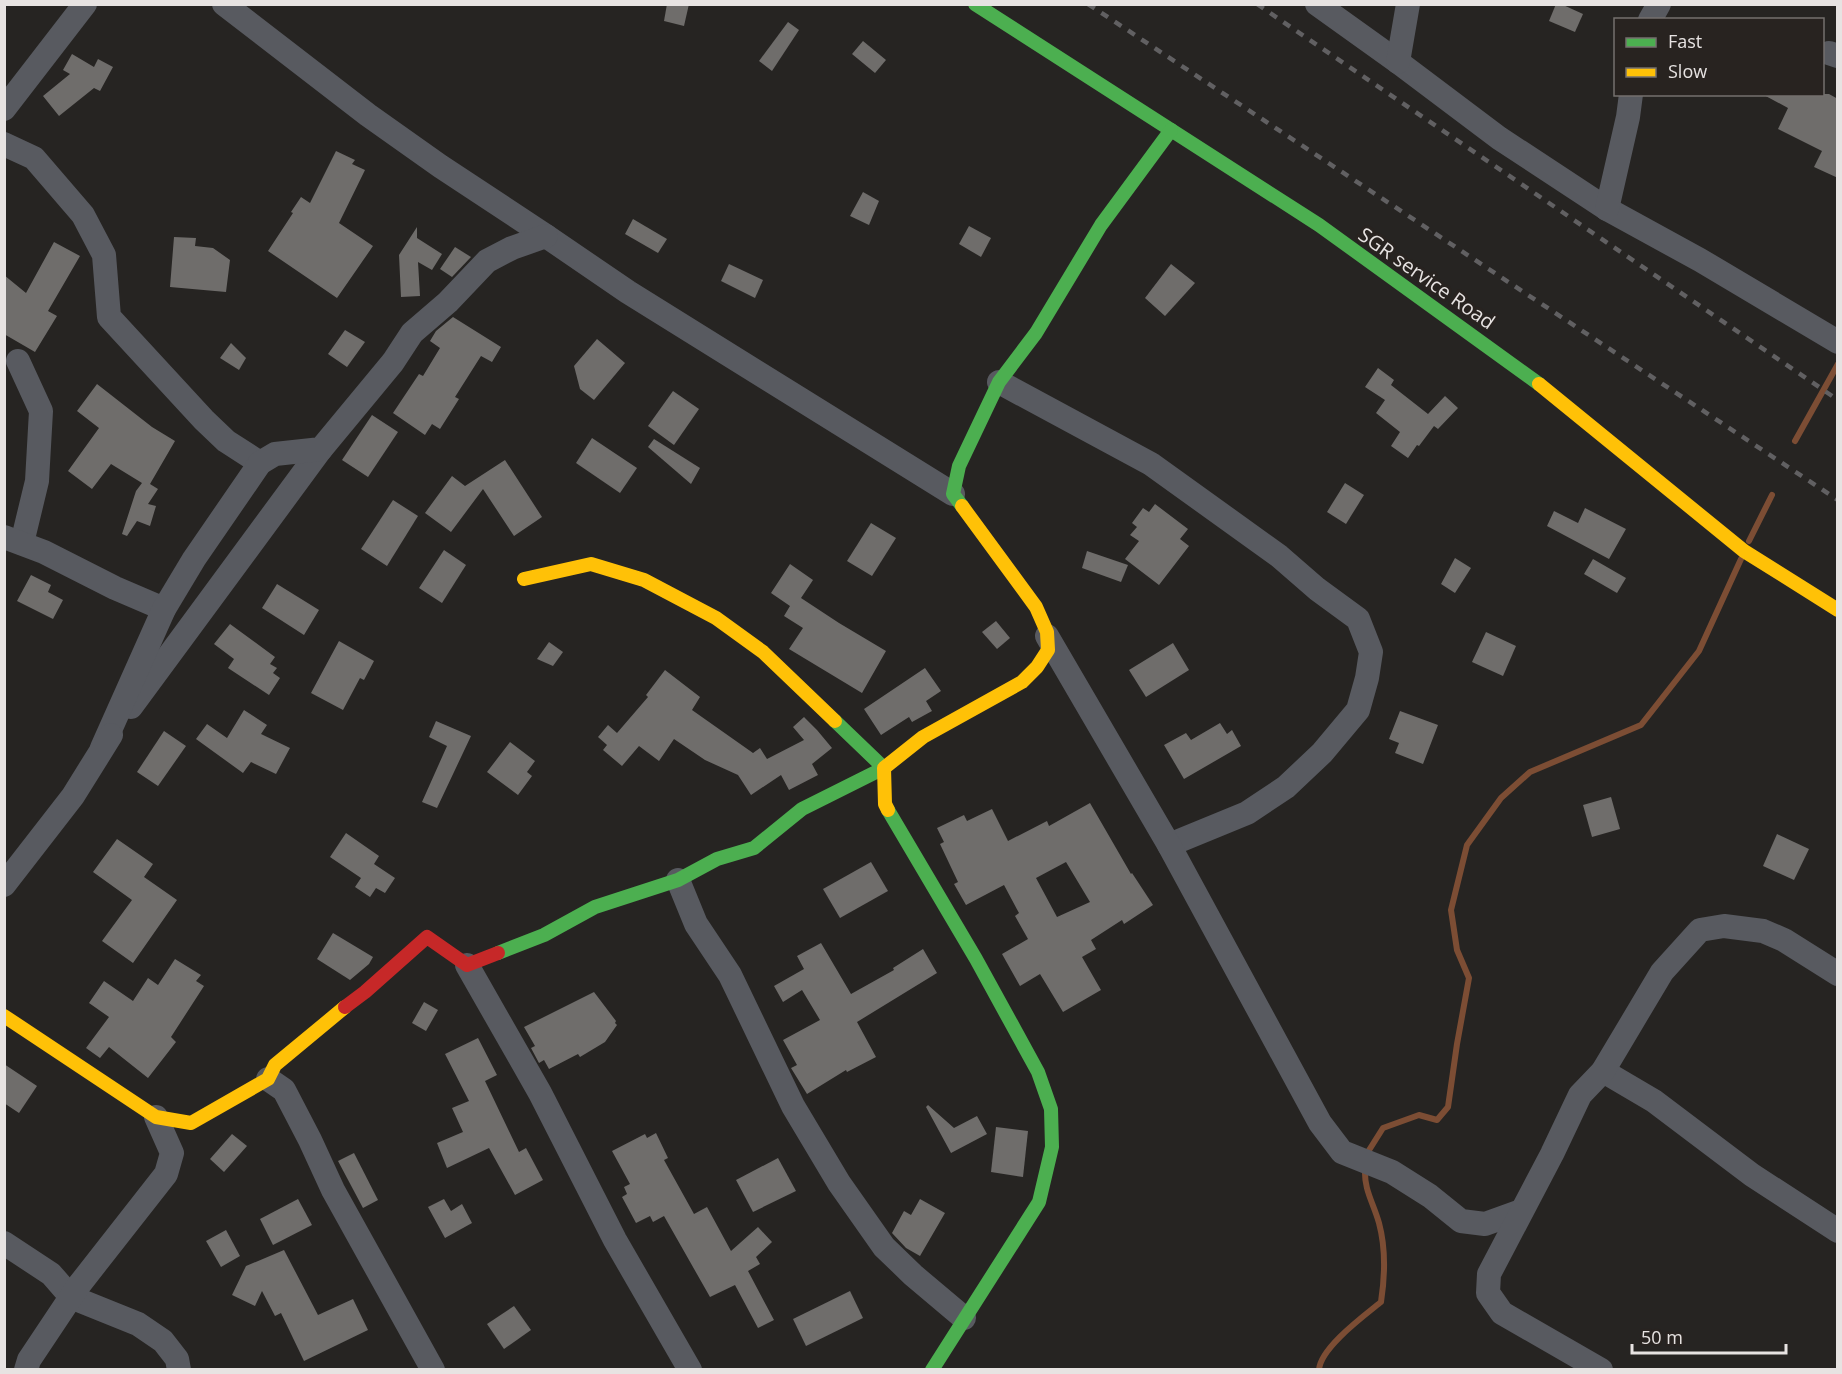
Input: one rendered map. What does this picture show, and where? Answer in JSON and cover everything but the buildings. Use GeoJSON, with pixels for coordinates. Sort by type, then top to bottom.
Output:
{"type":"FeatureCollection","features":[{"type":"Feature","properties":{"kind":"street"},"geometry":{"type":"LineString","coordinates":[[4,108],[86,4]]}},
{"type":"Feature","properties":{"kind":"street"},"geometry":{"type":"LineString","coordinates":[[224,4],[368,115],[627,292],[953,494],[1036,607],[1047,632],[1048,650],[1037,667],[1022,682],[923,737],[884,768],[802,809],[754,848],[717,859],[678,880],[595,907],[544,935],[467,965]]}},
{"type":"Feature","properties":{"kind":"street","name":"SGR service Road"},"geometry":{"type":"LineString","coordinates":[[975,4],[1319,225],[1536,380],[1744,551],[1838,610]]}},
{"type":"Feature","properties":{"kind":"street"},"geometry":{"type":"LineString","coordinates":[[1317,4],[1499,138],[1606,208],[1700,260],[1838,342]]}},
{"type":"Feature","properties":{"kind":"street"},"geometry":{"type":"LineString","coordinates":[[1398,62],[1408,4]]}},
{"type":"Feature","properties":{"kind":"street"},"geometry":{"type":"LineString","coordinates":[[1651,18],[1659,4]]}},
{"type":"Feature","properties":{"kind":"street"},"geometry":{"type":"LineString","coordinates":[[1606,208],[1628,117],[1631,96]]}},
{"type":"Feature","properties":{"kind":"street"},"geometry":{"type":"LineString","coordinates":[[953,494],[959,466],[999,382],[1036,333],[1101,225],[1171,130]]}},
{"type":"Feature","properties":{"kind":"street"},"geometry":{"type":"LineString","coordinates":[[4,144],[34,158],[83,215],[104,255],[109,317],[204,420],[226,441],[260,463]]}},
{"type":"Feature","properties":{"kind":"street"},"geometry":{"type":"LineString","coordinates":[[4,885],[73,796],[102,748],[321,449],[393,362],[412,333],[448,302],[487,261],[512,248],[546,236]]}},
{"type":"Feature","properties":{"kind":"street"},"geometry":{"type":"LineString","coordinates":[[18,360],[41,411],[37,481],[13,540],[44,552],[115,588],[164,609]]}},
{"type":"Feature","properties":{"kind":"street"},"geometry":{"type":"LineString","coordinates":[[999,382],[1151,464],[1279,556],[1317,589],[1358,619],[1371,652],[1358,710],[1322,753],[1286,787],[1246,813],[1169,845]]}},
{"type":"Feature","properties":{"kind":"street"},"geometry":{"type":"LineString","coordinates":[[102,748],[164,609],[194,559],[260,463],[275,454],[321,449]]}},
{"type":"Feature","properties":{"kind":"street"},"geometry":{"type":"LineString","coordinates":[[524,579],[591,564],[644,579],[716,618],[763,652],[884,768],[885,804],[976,959],[1038,1072],[1051,1108],[1052,1147],[1039,1203],[932,1370]]}},
{"type":"Feature","properties":{"kind":"street"},"geometry":{"type":"LineString","coordinates":[[1047,636],[1169,845],[1320,1123],[1342,1152],[1392,1172],[1430,1196],[1461,1221],[1485,1224],[1521,1211]]}},
{"type":"Feature","properties":{"kind":"street"},"geometry":{"type":"LineString","coordinates":[[678,880],[696,924],[730,975],[793,1106],[839,1183],[884,1247],[964,1318]]}},
{"type":"Feature","properties":{"kind":"street"},"geometry":{"type":"LineString","coordinates":[[1601,1370],[1502,1313],[1488,1293],[1489,1274],[1580,1095],[1603,1071],[1662,972],[1700,930],[1724,926],[1763,931],[1784,940],[1838,974]]}},
{"type":"Feature","properties":{"kind":"street"},"geometry":{"type":"LineString","coordinates":[[4,1016],[156,1117],[191,1123],[268,1079],[275,1065],[365,992],[427,936],[467,965],[540,1093],[615,1240],[690,1370]]}},
{"type":"Feature","properties":{"kind":"street"},"geometry":{"type":"LineString","coordinates":[[1603,1071],[1654,1101],[1752,1175],[1838,1231]]}},
{"type":"Feature","properties":{"kind":"street"},"geometry":{"type":"LineString","coordinates":[[268,1079],[284,1090],[333,1190],[433,1370]]}},
{"type":"Feature","properties":{"kind":"street"},"geometry":{"type":"LineString","coordinates":[[26,1370],[29,1360],[71,1298],[166,1174],[172,1153],[156,1117]]}},
{"type":"Feature","properties":{"kind":"street"},"geometry":{"type":"LineString","coordinates":[[4,1243],[51,1274],[71,1298],[138,1324],[163,1341],[177,1359],[179,1370]]}},
{"type":"Feature","properties":{"kind":"waterway"},"geometry":{"type":"LineString","coordinates":[[1795,441],[1838,364]]}},
{"type":"Feature","properties":{"kind":"waterway"},"geometry":{"type":"LineString","coordinates":[[1749,541],[1772,495]]}},
{"type":"Feature","properties":{"kind":"waterway"},"geometry":{"type":"LineString","coordinates":[[1366,1155],[1383,1128],[1419,1115],[1437,1120],[1448,1107],[1469,978],[1457,950],[1451,910],[1467,845],[1501,798],[1530,772],[1641,725],[1699,651],[1741,559]]}},
{"type":"Feature","properties":{"kind":"waterway"},"geometry":{"type":"LineString","coordinates":[[1319,1370],[1321,1361],[1335,1342],[1381,1302],[1384,1272],[1383,1243],[1379,1223],[1367,1190],[1365,1169]]}},
{"type":"Feature","properties":{"kind":"railway"},"geometry":{"type":"LineString","coordinates":[[1088,4],[1838,500]]}},
{"type":"Feature","properties":{"kind":"railway"},"geometry":{"type":"LineString","coordinates":[[1257,4],[1838,400]]}},
{"type":"Feature","properties":{"kind":"traffic: fast"},"geometry":{"type":"LineString","coordinates":[[975,4],[1319,225],[1539,384]]}},
{"type":"Feature","properties":{"kind":"traffic: fast"},"geometry":{"type":"LineString","coordinates":[[962,506],[953,494],[959,466],[999,382],[1036,333],[1101,225],[1171,130]]}},
{"type":"Feature","properties":{"kind":"traffic: fast"},"geometry":{"type":"LineString","coordinates":[[498,953],[544,935],[595,907],[678,880],[717,859],[754,848],[802,809],[884,768],[835,721]]}},
{"type":"Feature","properties":{"kind":"traffic: fast"},"geometry":{"type":"LineString","coordinates":[[888,810],[976,959],[1038,1072],[1051,1109],[1052,1147],[1039,1202],[932,1370]]}},
{"type":"Feature","properties":{"kind":"traffic: slow"},"geometry":{"type":"LineString","coordinates":[[1539,384],[1744,551],[1838,610]]}},
{"type":"Feature","properties":{"kind":"traffic: slow"},"geometry":{"type":"LineString","coordinates":[[888,810],[885,804],[884,768],[923,737],[1022,682],[1037,667],[1048,650],[1047,632],[1036,607],[962,506]]}},
{"type":"Feature","properties":{"kind":"traffic: slow"},"geometry":{"type":"LineString","coordinates":[[524,579],[591,564],[644,580],[716,618],[763,652],[835,721]]}},
{"type":"Feature","properties":{"kind":"traffic: slow"},"geometry":{"type":"LineString","coordinates":[[4,1016],[156,1117],[191,1123],[268,1079],[275,1065],[345,1007]]}},
{"type":"Feature","properties":{"kind":"traffic: jam"},"geometry":{"type":"LineString","coordinates":[[345,1007],[427,937],[467,965],[498,953]]}}]}
